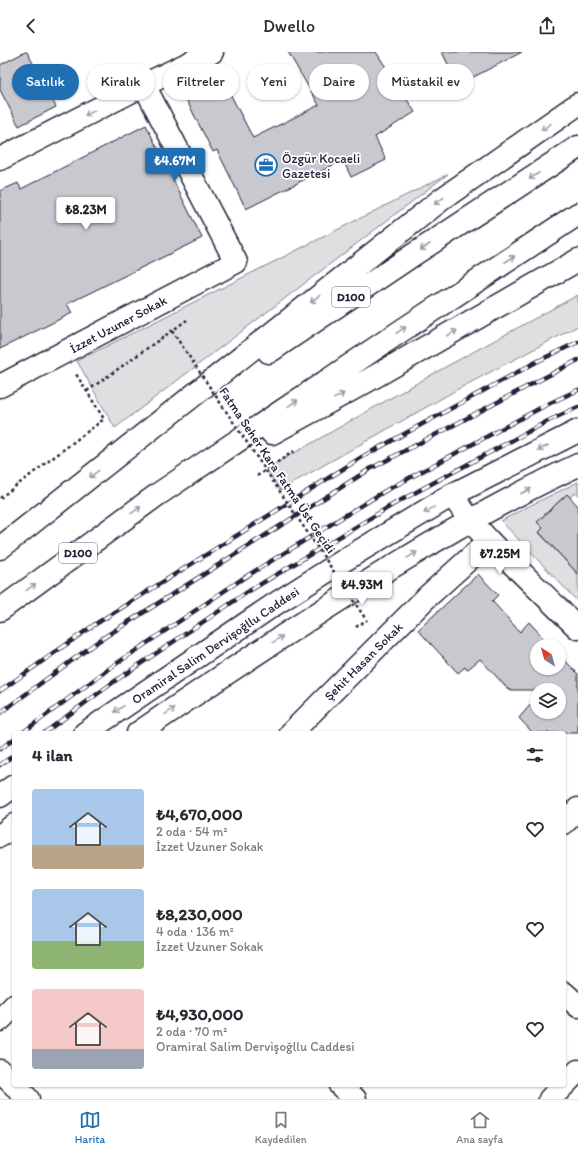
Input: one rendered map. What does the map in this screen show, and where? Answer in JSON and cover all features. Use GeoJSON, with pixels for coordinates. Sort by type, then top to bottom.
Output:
{"type":"FeatureCollection","features":[{"type":"Feature","properties":{"kind":"main road"},"geometry":{"type":"LineString","coordinates":[[155,80],[212,52]]}},
{"type":"Feature","properties":{"kind":"main road"},"geometry":{"type":"LineString","coordinates":[[0,159],[116,100]]}},
{"type":"Feature","properties":{"kind":"main road","name":"İzzet Uzuner Sokak"},"geometry":{"type":"LineString","coordinates":[[0,386],[236,262],[151,100]]}},
{"type":"Feature","properties":{"kind":"main road"},"geometry":{"type":"LineString","coordinates":[[125,450],[442,199],[578,104]]}},
{"type":"Feature","properties":{"kind":"main road","name":"D100"},"geometry":{"type":"LineString","coordinates":[[0,548],[125,450],[409,258],[578,147]]}},
{"type":"Feature","properties":{"kind":"main road","name":"D100"},"geometry":{"type":"LineString","coordinates":[[0,610],[157,495],[400,330],[578,214]]}},
{"type":"Feature","properties":{"kind":"main road"},"geometry":{"type":"LineString","coordinates":[[157,495],[367,381],[578,260]]}},
{"type":"Feature","properties":{"kind":"main road","name":"Oramiral Salim Dervişoğllu Caddesi"},"geometry":{"type":"LineString","coordinates":[[88,731],[272,606],[351,556],[452,495],[578,431]]}},
{"type":"Feature","properties":{"kind":"main road"},"geometry":{"type":"LineString","coordinates":[[141,731],[293,629],[373,578],[470,520],[578,465]]}},
{"type":"Feature","properties":{"kind":"main road"},"geometry":{"type":"LineString","coordinates":[[452,495],[470,520],[489,541],[578,628]]}},
{"type":"Feature","properties":{"kind":"main road","name":"Şehit Hasan Sokak"},"geometry":{"type":"LineString","coordinates":[[295,731],[428,597],[489,541]]}},
{"type":"Feature","properties":{"kind":"main road"},"geometry":{"type":"LineString","coordinates":[[0,796],[12,787]]}},
{"type":"Feature","properties":{"kind":"main road"},"geometry":{"type":"LineString","coordinates":[[566,821],[578,809]]}},
{"type":"Feature","properties":{"kind":"main road"},"geometry":{"type":"LineString","coordinates":[[0,836],[12,827]]}},
{"type":"Feature","properties":{"kind":"main road"},"geometry":{"type":"LineString","coordinates":[[566,994],[578,1006]]}},
{"type":"Feature","properties":{"kind":"main road"},"geometry":{"type":"LineString","coordinates":[[0,1020],[12,1008]]}},
{"type":"Feature","properties":{"kind":"main road"},"geometry":{"type":"LineString","coordinates":[[566,1083],[578,1071]]}},
{"type":"Feature","properties":{"kind":"main road"},"geometry":{"type":"LineString","coordinates":[[0,1072],[12,1084]]}},
{"type":"Feature","properties":{"kind":"main road"},"geometry":{"type":"LineString","coordinates":[[16,1087],[28,1099]]}},
{"type":"Feature","properties":{"kind":"main road"},"geometry":{"type":"LineString","coordinates":[[342,1087],[355,1099]]}},
{"type":"Feature","properties":{"kind":"main road"},"geometry":{"type":"LineString","coordinates":[[550,1099],[562,1087]]}},
{"type":"Feature","properties":{"kind":"path"},"geometry":{"type":"LineString","coordinates":[[87,391],[188,320]]}},
{"type":"Feature","properties":{"kind":"path","name":"Fatma Seher Kara Fatma Üst Geçidi"},"geometry":{"type":"LineString","coordinates":[[172,331],[367,620],[356,627]]}},
{"type":"Feature","properties":{"kind":"path"},"geometry":{"type":"LineString","coordinates":[[0,498],[104,419],[64,353]]}},
{"type":"Feature","properties":{"kind":"path"},"geometry":{"type":"LineString","coordinates":[[257,476],[266,469]]}},
{"type":"Feature","properties":{"kind":"shaded area"},"geometry":{"type":"Polygon","coordinates":[[[448,174],[115,428],[77,361],[448,174]]]}},
{"type":"Feature","properties":{"kind":"shaded area"},"geometry":{"type":"Polygon","coordinates":[[[578,295],[578,326],[460,388],[280,490],[266,469],[440,370],[578,295]]]}},
{"type":"Feature","properties":{"kind":"shaded area"},"geometry":{"type":"Polygon","coordinates":[[[578,482],[578,496],[575,493],[570,497],[567,494],[537,522],[543,528],[539,533],[578,574],[578,602],[501,521],[578,482]]]}},
{"type":"Feature","properties":{"kind":"building"},"geometry":{"type":"Polygon","coordinates":[[[27,52],[33,64],[12,64],[12,100],[52,100],[56,107],[19,126],[0,90],[0,65],[27,52]]]}},
{"type":"Feature","properties":{"kind":"building"},"geometry":{"type":"Polygon","coordinates":[[[288,52],[376,52],[384,64],[377,64],[377,100],[407,100],[415,112],[375,137],[386,160],[351,177],[343,160],[246,209],[217,150],[213,152],[187,100],[233,100],[253,138],[319,105],[316,100],[369,100],[369,64],[309,64],[309,88],[301,74],[301,64],[295,64],[288,52]]]}},
{"type":"Feature","properties":{"kind":"building"},"geometry":{"type":"Polygon","coordinates":[[[442,52],[522,52],[474,77],[474,64],[448,64],[442,52]]]}},
{"type":"Feature","properties":{"kind":"building"},"geometry":{"type":"Polygon","coordinates":[[[146,125],[202,238],[67,304],[72,313],[0,349],[0,191],[18,183],[21,189],[146,125]]]}},
{"type":"Feature","properties":{"kind":"building"},"geometry":{"type":"Polygon","coordinates":[[[567,494],[578,506],[578,574],[539,532],[543,528],[537,522],[567,494]]]}},
{"type":"Feature","properties":{"kind":"building"},"geometry":{"type":"Polygon","coordinates":[[[478,574],[498,595],[492,601],[520,632],[529,622],[545,639],[530,639],[530,675],[566,675],[566,661],[578,674],[578,733],[566,733],[566,731],[531,731],[519,718],[530,705],[530,719],[566,719],[566,683],[530,683],[530,690],[509,690],[480,659],[467,670],[465,667],[458,673],[418,630],[478,574]]]}},
{"type":"Feature","properties":{"kind":"railway"},"geometry":{"type":"LineString","coordinates":[[0,691],[94,625],[362,457],[538,361],[578,342]]}},
{"type":"Feature","properties":{"kind":"railway"},"geometry":{"type":"LineString","coordinates":[[0,713],[100,640],[370,469],[578,360]]}},
{"type":"Feature","properties":{"kind":"railway"},"geometry":{"type":"LineString","coordinates":[[25,731],[110,668],[242,579],[385,491],[546,405],[578,390]]}},
{"type":"Feature","properties":{"kind":"railway"},"geometry":{"type":"LineString","coordinates":[[47,731],[115,681],[249,591],[394,504],[548,421],[578,407]]}},
{"type":"Feature","properties":{"kind":"railway"},"geometry":{"type":"LineString","coordinates":[[0,749],[12,740]]}},
{"type":"Feature","properties":{"kind":"railway"},"geometry":{"type":"LineString","coordinates":[[0,765],[12,756]]}},
{"type":"Feature","properties":{"kind":"place","name":"Özgür Kocaeli Gazetesi"},"geometry":{"type":"Point","coordinates":[266,165]}}]}
